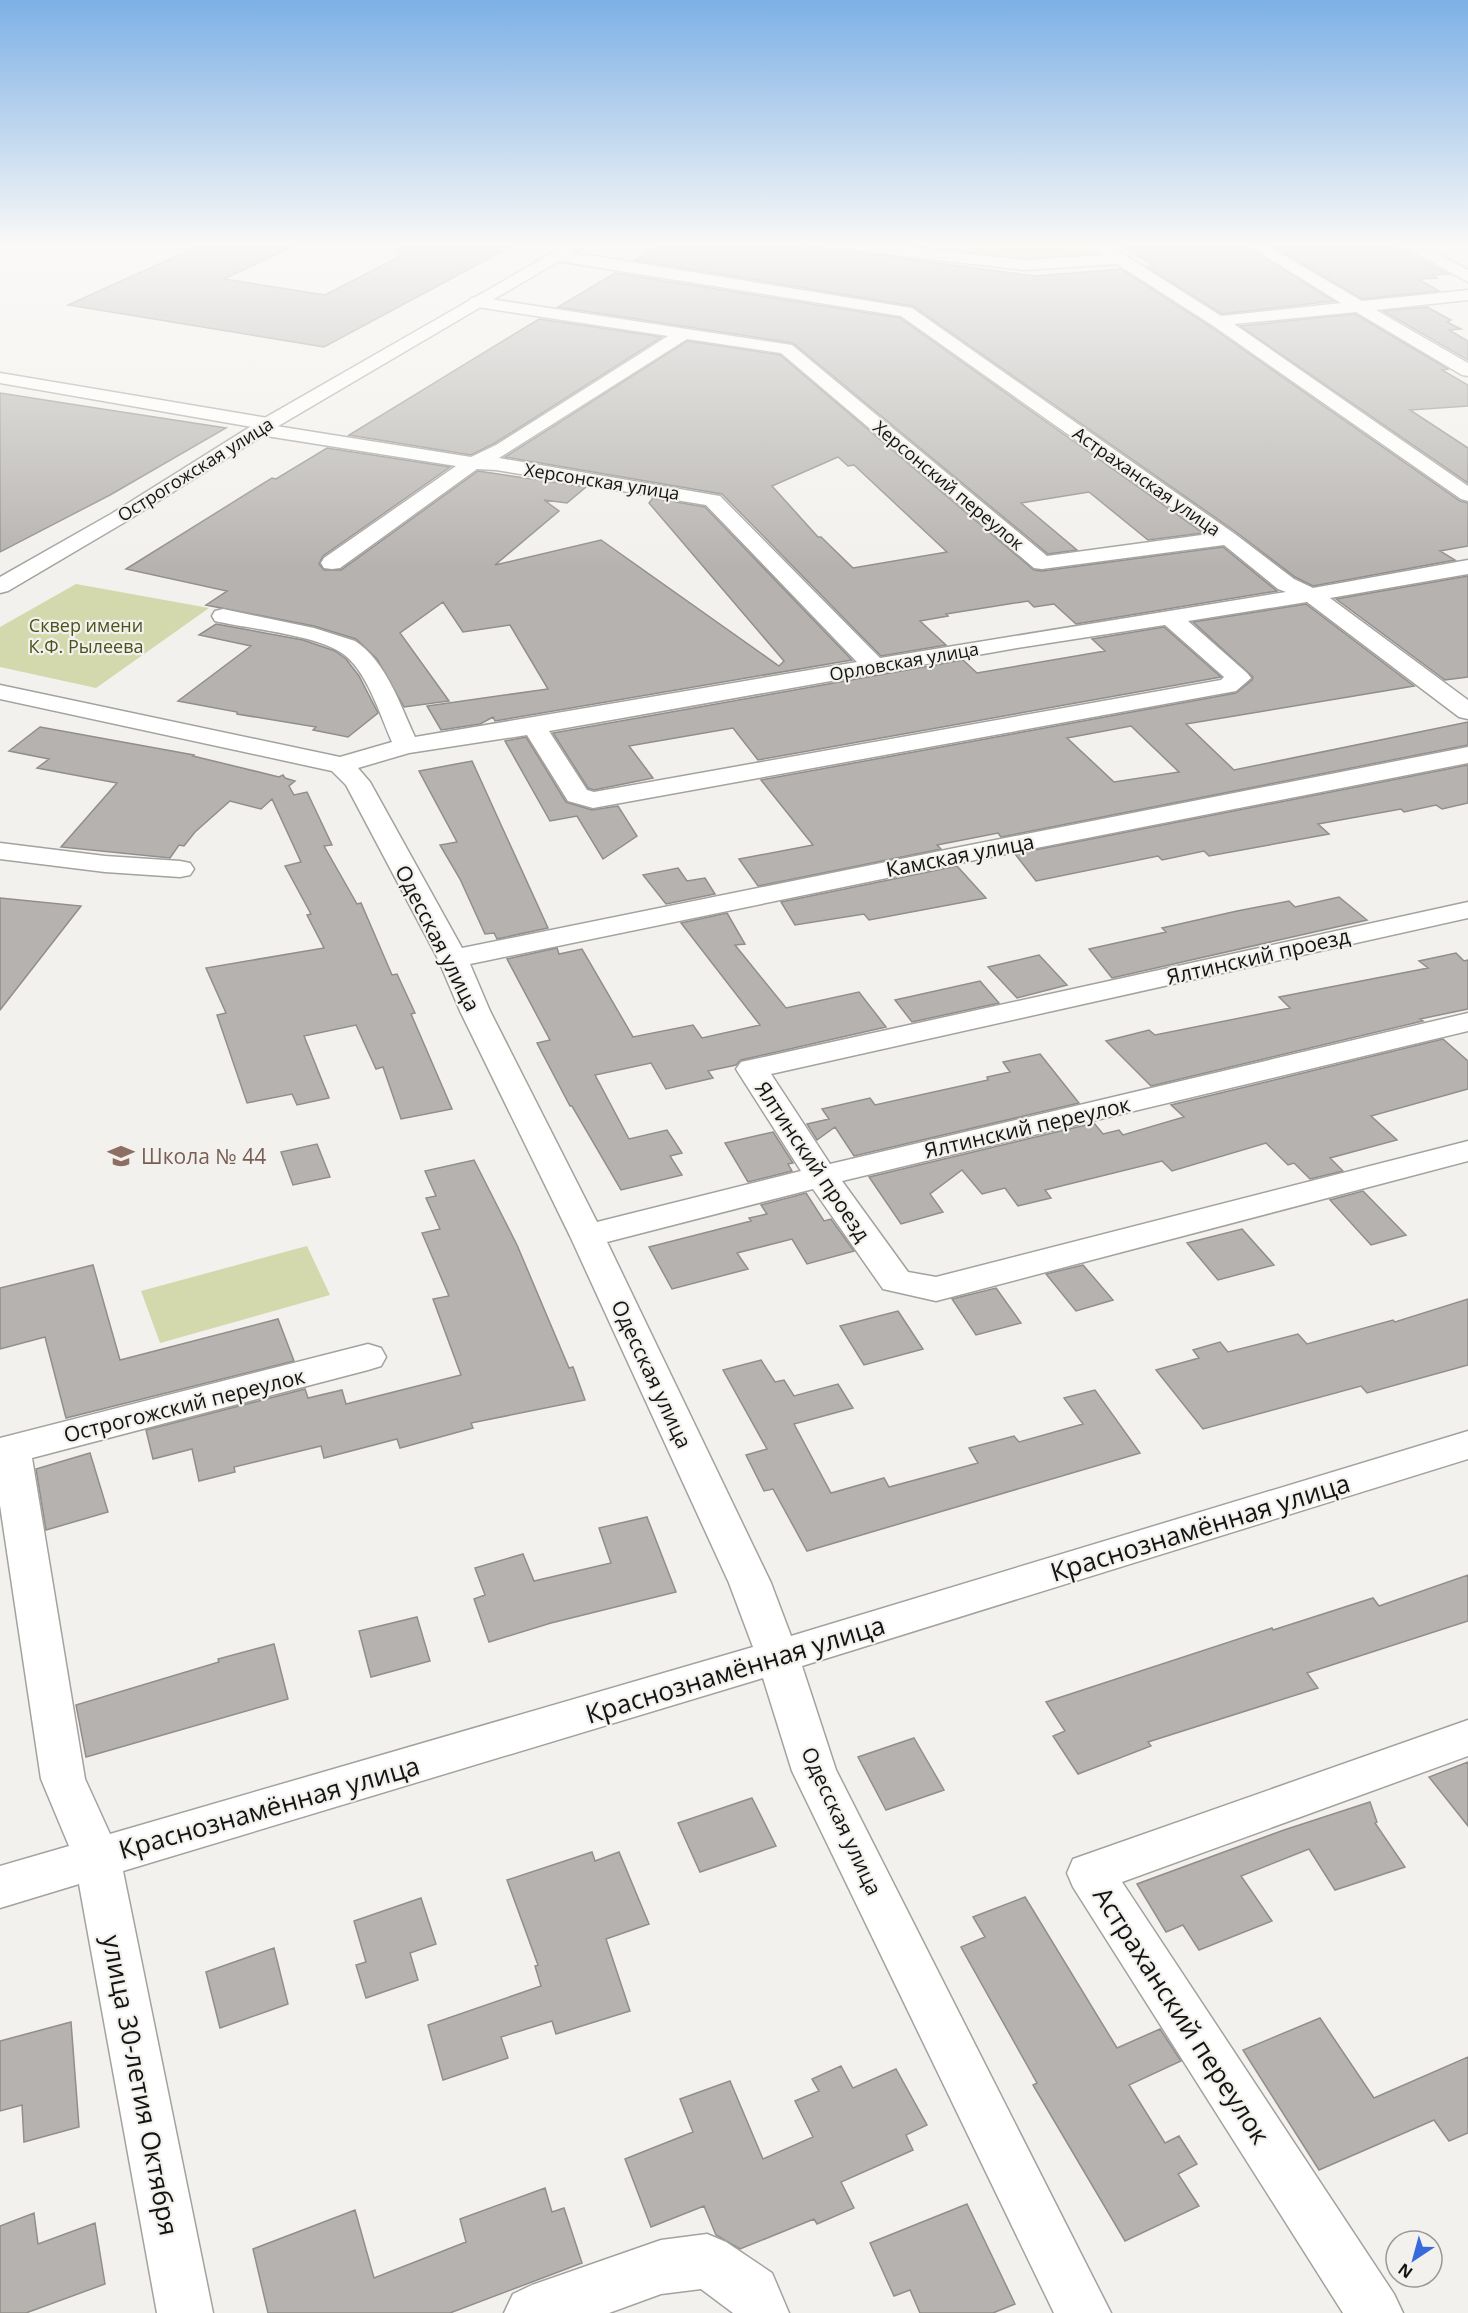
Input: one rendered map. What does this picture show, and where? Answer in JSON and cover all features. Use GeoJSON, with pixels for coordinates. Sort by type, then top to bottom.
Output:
{"type":"FeatureCollection","features":[{"type":"Feature","properties":{"kind":"street","name":"Острогожская улица"},"geometry":{"type":"LineString","coordinates":[[0,586],[118,518],[264,426],[389,353]]}},
{"type":"Feature","properties":{"kind":"street"},"geometry":{"type":"LineString","coordinates":[[332,563],[473,463],[503,449],[653,353]]}},
{"type":"Feature","properties":{"kind":"street","name":"Херсонский переулок"},"geometry":{"type":"LineString","coordinates":[[791,353],[1042,563],[1228,538]]}},
{"type":"Feature","properties":{"kind":"street","name":"Астраханская улица"},"geometry":{"type":"LineString","coordinates":[[964,353],[1228,538],[1286,584],[1311,595],[1468,712]]}},
{"type":"Feature","properties":{"kind":"street"},"geometry":{"type":"LineString","coordinates":[[1264,353],[1468,495]]}},
{"type":"Feature","properties":{"kind":"street"},"geometry":{"type":"LineString","coordinates":[[1438,353],[1468,371]]}},
{"type":"Feature","properties":{"kind":"street","name":"Херсонская улица"},"geometry":{"type":"LineString","coordinates":[[0,378],[473,463],[496,464],[713,500],[875,667]]}},
{"type":"Feature","properties":{"kind":"street","name":"Орловская улица"},"geometry":{"type":"LineString","coordinates":[[341,765],[406,746],[534,726],[1017,641],[1171,618],[1468,567]]}},
{"type":"Feature","properties":{"kind":"street"},"geometry":{"type":"LineString","coordinates":[[223,616],[308,634],[338,642],[355,650],[384,697],[406,746]]}},
{"type":"Feature","properties":{"kind":"street"},"geometry":{"type":"LineString","coordinates":[[534,726],[576,795],[593,800],[1228,686],[1239,678],[1171,618]]}},
{"type":"Feature","properties":{"kind":"street"},"geometry":{"type":"LineString","coordinates":[[0,692],[341,765]]}},
{"type":"Feature","properties":{"kind":"street","name":"Камская улица"},"geometry":{"type":"LineString","coordinates":[[453,959],[955,856],[1468,755]]}},
{"type":"Feature","properties":{"kind":"street","name":"Одесская улица"},"geometry":{"type":"LineString","coordinates":[[341,765],[357,782],[453,959],[475,1011],[587,1236],[750,1583],[778,1657],[814,1771],[1083,2313]]}},
{"type":"Feature","properties":{"kind":"street"},"geometry":{"type":"LineString","coordinates":[[0,851],[105,864],[180,869]]}},
{"type":"Feature","properties":{"kind":"street","name":"Ялтинский проезд"},"geometry":{"type":"LineString","coordinates":[[1468,910],[752,1069],[821,1176],[896,1281],[936,1289],[1468,1151]]}},
{"type":"Feature","properties":{"kind":"street","name":"Ялтинский переулок"},"geometry":{"type":"LineString","coordinates":[[587,1236],[821,1176],[1468,1022]]}},
{"type":"Feature","properties":{"kind":"street","name":"Острогожский переулок"},"geometry":{"type":"LineString","coordinates":[[6,1451],[368,1357]]}},
{"type":"Feature","properties":{"kind":"street","name":"Краснознамённая улица"},"geometry":{"type":"LineString","coordinates":[[0,1887],[778,1657],[1468,1445]]}},
{"type":"Feature","properties":{"kind":"street","name":"улица 30-летия Октября"},"geometry":{"type":"LineString","coordinates":[[6,1451],[63,1779],[97,1857],[185,2313]]}},
{"type":"Feature","properties":{"kind":"street","name":"Астраханский переулок"},"geometry":{"type":"LineString","coordinates":[[1375,2313],[1090,1873],[1468,1738]]}},
{"type":"Feature","properties":{"kind":"street"},"geometry":{"type":"LineString","coordinates":[[532,2313],[661,2267],[707,2261],[753,2292],[761,2313]]}},
{"type":"Feature","properties":{"kind":"green space","name":"Сквер имени К.Ф. Рылеева"},"geometry":{"type":"Polygon","coordinates":[[[76,584],[209,608],[96,688],[0,667],[0,627],[76,584]]]}},
{"type":"Feature","properties":{"kind":"green space"},"geometry":{"type":"Polygon","coordinates":[[[307,1246],[330,1295],[160,1343],[141,1291],[307,1246]]]}},
{"type":"Feature","properties":{"kind":"building"},"geometry":{"type":"Polygon","coordinates":[[[483,353],[637,353],[495,443],[471,455],[349,435],[483,353]]]}},
{"type":"Feature","properties":{"kind":"building"},"geometry":{"type":"Polygon","coordinates":[[[668,353],[766,353],[780,355],[1034,570],[1042,571],[1223,547],[1277,591],[1076,624],[1054,604],[1034,607],[1028,601],[946,614],[948,616],[920,621],[946,645],[881,656],[722,494],[505,457],[668,353]],[[838,457],[772,486],[818,537],[821,537],[853,568],[947,552],[854,465],[848,466],[838,457]]]}},
{"type":"Feature","properties":{"kind":"building"},"geometry":{"type":"Polygon","coordinates":[[[805,353],[949,353],[1203,533],[1148,540],[1089,492],[1021,503],[1077,550],[1048,554],[805,353]]]}},
{"type":"Feature","properties":{"kind":"building"},"geometry":{"type":"Polygon","coordinates":[[[980,353],[1248,353],[1460,501],[1468,503],[1468,546],[1440,551],[1455,560],[1313,586],[1295,577],[1236,532],[980,353]]]}},
{"type":"Feature","properties":{"kind":"building"},"geometry":{"type":"Polygon","coordinates":[[[1279,353],[1421,353],[1448,369],[1442,370],[1468,385],[1468,406],[1410,410],[1468,448],[1468,483],[1279,353]]]}},
{"type":"Feature","properties":{"kind":"building"},"geometry":{"type":"Polygon","coordinates":[[[1456,353],[1468,353],[1468,360],[1456,353]]]}},
{"type":"Feature","properties":{"kind":"building"},"geometry":{"type":"Polygon","coordinates":[[[0,393],[226,428],[110,495],[0,552],[0,393]]]}},
{"type":"Feature","properties":{"kind":"building"},"geometry":{"type":"Polygon","coordinates":[[[327,448],[450,467],[323,556],[319,564],[324,570],[341,570],[478,471],[586,487],[567,503],[544,500],[559,511],[495,565],[601,540],[779,666],[784,661],[649,503],[653,498],[705,507],[852,660],[495,721],[493,717],[480,724],[441,730],[427,706],[548,689],[510,625],[463,632],[443,602],[400,633],[449,701],[404,707],[377,659],[356,639],[314,626],[206,605],[227,591],[126,569],[272,478],[276,479],[327,448]]]}},
{"type":"Feature","properties":{"kind":"building"},"geometry":{"type":"Polygon","coordinates":[[[1468,576],[1468,677],[1445,680],[1336,599],[1468,576]]]}},
{"type":"Feature","properties":{"kind":"building"},"geometry":{"type":"Polygon","coordinates":[[[1306,604],[1414,686],[1186,724],[1234,770],[1468,722],[1468,745],[1001,837],[998,833],[937,845],[941,849],[758,886],[739,859],[813,845],[761,780],[1236,693],[1253,677],[1193,622],[1306,604]],[[1131,726],[1067,738],[1114,782],[1179,772],[1131,726]]]}},
{"type":"Feature","properties":{"kind":"building"},"geometry":{"type":"Polygon","coordinates":[[[216,624],[303,640],[335,651],[346,659],[359,676],[378,713],[348,737],[313,730],[316,727],[237,714],[237,712],[178,701],[251,646],[199,635],[216,624]]]}},
{"type":"Feature","properties":{"kind":"building"},"geometry":{"type":"Polygon","coordinates":[[[1164,627],[1221,677],[758,760],[733,728],[629,746],[653,778],[594,790],[588,788],[553,733],[963,660],[977,673],[1105,651],[1092,639],[1164,627]]]}},
{"type":"Feature","properties":{"kind":"building"},"geometry":{"type":"Polygon","coordinates":[[[40,727],[194,755],[279,777],[283,775],[295,781],[289,786],[294,795],[307,792],[332,845],[324,846],[357,904],[361,903],[392,975],[397,974],[415,1013],[411,1014],[452,1109],[401,1119],[383,1067],[376,1069],[356,1025],[304,1036],[329,1098],[297,1105],[292,1094],[247,1103],[217,1015],[226,1013],[206,968],[324,948],[307,915],[311,914],[285,866],[301,862],[272,799],[261,809],[230,801],[195,832],[184,846],[179,845],[170,858],[61,847],[117,783],[37,768],[49,759],[9,751],[40,727]]]}},
{"type":"Feature","properties":{"kind":"building"},"geometry":{"type":"Polygon","coordinates":[[[526,737],[566,802],[592,810],[618,806],[637,836],[603,859],[577,816],[550,821],[505,741],[526,737]]]}},
{"type":"Feature","properties":{"kind":"building"},"geometry":{"type":"Polygon","coordinates":[[[472,761],[548,928],[497,939],[494,933],[485,934],[460,879],[440,845],[457,842],[419,771],[472,761]]]}},
{"type":"Feature","properties":{"kind":"building"},"geometry":{"type":"Polygon","coordinates":[[[1468,765],[1468,803],[1442,809],[1436,805],[1404,812],[1401,809],[1318,824],[1329,834],[1209,856],[1204,851],[1162,860],[1158,856],[1036,881],[1015,854],[1468,765]]]}},
{"type":"Feature","properties":{"kind":"building"},"geometry":{"type":"Polygon","coordinates":[[[957,866],[986,898],[869,920],[864,914],[795,925],[781,902],[957,866]]]}},
{"type":"Feature","properties":{"kind":"building"},"geometry":{"type":"Polygon","coordinates":[[[678,868],[687,881],[705,878],[715,894],[666,904],[643,875],[678,868]]]}},
{"type":"Feature","properties":{"kind":"building"},"geometry":{"type":"Polygon","coordinates":[[[1339,897],[1367,920],[1112,978],[1089,949],[1166,932],[1162,928],[1237,911],[1289,901],[1295,907],[1339,897]]]}},
{"type":"Feature","properties":{"kind":"building"},"geometry":{"type":"Polygon","coordinates":[[[0,898],[81,906],[0,1010],[0,898]]]}},
{"type":"Feature","properties":{"kind":"building"},"geometry":{"type":"Polygon","coordinates":[[[727,913],[745,944],[735,945],[786,1008],[859,992],[886,1027],[741,1060],[736,1065],[708,1071],[713,1078],[666,1089],[651,1063],[595,1075],[629,1139],[667,1130],[682,1153],[670,1156],[682,1175],[621,1190],[570,1106],[537,1043],[550,1040],[507,959],[557,948],[559,954],[582,949],[633,1037],[693,1025],[702,1038],[760,1025],[681,923],[727,913]]]}},
{"type":"Feature","properties":{"kind":"building"},"geometry":{"type":"Polygon","coordinates":[[[1456,953],[1464,961],[1468,960],[1468,1009],[1420,1019],[1423,1021],[1151,1086],[1106,1041],[1149,1030],[1155,1035],[1290,1008],[1279,997],[1428,968],[1419,961],[1456,953]]]}},
{"type":"Feature","properties":{"kind":"building"},"geometry":{"type":"Polygon","coordinates":[[[1039,955],[1067,985],[1017,998],[988,967],[1039,955]]]}},
{"type":"Feature","properties":{"kind":"building"},"geometry":{"type":"Polygon","coordinates":[[[980,981],[999,1003],[912,1022],[895,1000],[980,981]]]}},
{"type":"Feature","properties":{"kind":"building"},"geometry":{"type":"Polygon","coordinates":[[[1443,1039],[1468,1061],[1468,1089],[1371,1116],[1397,1140],[1330,1158],[1343,1171],[1310,1179],[1294,1163],[1288,1165],[1266,1143],[1172,1171],[1162,1161],[1045,1190],[1051,1198],[1018,1206],[1005,1188],[982,1194],[962,1170],[930,1194],[943,1212],[901,1224],[869,1177],[1094,1123],[1103,1134],[1119,1130],[1123,1135],[1184,1117],[1171,1105],[1443,1039]]]}},
{"type":"Feature","properties":{"kind":"building"},"geometry":{"type":"Polygon","coordinates":[[[1040,1054],[1079,1103],[854,1156],[835,1127],[817,1140],[807,1124],[829,1119],[822,1109],[870,1098],[875,1105],[988,1080],[987,1077],[1010,1072],[1003,1062],[1040,1054]]]}},
{"type":"Feature","properties":{"kind":"building"},"geometry":{"type":"Polygon","coordinates":[[[773,1132],[793,1163],[788,1164],[792,1171],[748,1182],[725,1143],[773,1132]]]}},
{"type":"Feature","properties":{"kind":"building"},"geometry":{"type":"Polygon","coordinates":[[[317,1144],[330,1177],[293,1185],[281,1152],[317,1144]]]}},
{"type":"Feature","properties":{"kind":"building"},"geometry":{"type":"Polygon","coordinates":[[[474,1160],[517,1245],[569,1368],[573,1367],[585,1400],[471,1423],[473,1428],[400,1448],[397,1439],[324,1458],[321,1446],[234,1467],[235,1472],[199,1481],[192,1449],[153,1459],[146,1430],[305,1389],[308,1398],[342,1390],[346,1404],[461,1375],[433,1299],[449,1296],[422,1233],[440,1229],[426,1198],[436,1196],[425,1171],[474,1160]]]}},
{"type":"Feature","properties":{"kind":"building"},"geometry":{"type":"Polygon","coordinates":[[[1363,1191],[1406,1235],[1371,1245],[1330,1200],[1363,1191]]]}},
{"type":"Feature","properties":{"kind":"building"},"geometry":{"type":"Polygon","coordinates":[[[806,1193],[824,1221],[831,1219],[854,1251],[807,1264],[792,1239],[737,1253],[748,1269],[672,1289],[649,1247],[751,1221],[749,1218],[767,1214],[761,1205],[806,1193]]]}},
{"type":"Feature","properties":{"kind":"building"},"geometry":{"type":"Polygon","coordinates":[[[1242,1229],[1274,1265],[1218,1280],[1187,1243],[1242,1229]]]}},
{"type":"Feature","properties":{"kind":"building"},"geometry":{"type":"Polygon","coordinates":[[[93,1265],[120,1360],[278,1319],[294,1361],[66,1418],[45,1337],[0,1349],[0,1288],[93,1265]]]}},
{"type":"Feature","properties":{"kind":"building"},"geometry":{"type":"Polygon","coordinates":[[[1083,1265],[1113,1300],[1076,1311],[1046,1274],[1083,1265]]]}},
{"type":"Feature","properties":{"kind":"building"},"geometry":{"type":"Polygon","coordinates":[[[996,1288],[1021,1323],[976,1335],[952,1299],[996,1288]]]}},
{"type":"Feature","properties":{"kind":"building"},"geometry":{"type":"Polygon","coordinates":[[[1468,1299],[1468,1365],[1367,1393],[1361,1386],[1203,1429],[1156,1370],[1199,1358],[1193,1350],[1220,1342],[1228,1352],[1298,1334],[1307,1344],[1393,1320],[1395,1322],[1468,1299]]]}},
{"type":"Feature","properties":{"kind":"building"},"geometry":{"type":"Polygon","coordinates":[[[898,1311],[923,1349],[864,1365],[840,1326],[898,1311]]]}},
{"type":"Feature","properties":{"kind":"building"},"geometry":{"type":"Polygon","coordinates":[[[761,1360],[775,1382],[784,1380],[794,1396],[838,1384],[853,1408],[794,1424],[831,1493],[884,1478],[889,1487],[978,1463],[969,1448],[1014,1436],[1019,1442],[1083,1424],[1064,1398],[1095,1390],[1140,1453],[807,1551],[773,1489],[764,1491],[746,1455],[767,1449],[723,1370],[761,1360]]]}},
{"type":"Feature","properties":{"kind":"building"},"geometry":{"type":"Polygon","coordinates":[[[90,1453],[108,1512],[46,1530],[36,1469],[90,1453]]]}},
{"type":"Feature","properties":{"kind":"building"},"geometry":{"type":"Polygon","coordinates":[[[647,1517],[676,1592],[551,1623],[489,1642],[474,1599],[485,1595],[475,1568],[523,1554],[534,1581],[611,1563],[599,1528],[647,1517]]]}},
{"type":"Feature","properties":{"kind":"building"},"geometry":{"type":"Polygon","coordinates":[[[1468,1575],[1468,1621],[1307,1673],[1318,1688],[1148,1742],[1151,1746],[1078,1774],[1053,1736],[1065,1731],[1046,1702],[1272,1628],[1273,1630],[1373,1598],[1379,1606],[1468,1575]]]}},
{"type":"Feature","properties":{"kind":"building"},"geometry":{"type":"Polygon","coordinates":[[[417,1617],[430,1661],[371,1677],[359,1631],[417,1617]]]}},
{"type":"Feature","properties":{"kind":"building"},"geometry":{"type":"Polygon","coordinates":[[[274,1644],[288,1699],[86,1757],[76,1705],[219,1662],[218,1659],[274,1644]]]}},
{"type":"Feature","properties":{"kind":"building"},"geometry":{"type":"Polygon","coordinates":[[[914,1738],[944,1790],[886,1810],[858,1757],[914,1738]]]}},
{"type":"Feature","properties":{"kind":"building"},"geometry":{"type":"Polygon","coordinates":[[[1468,1762],[1468,1826],[1429,1777],[1468,1762]]]}},
{"type":"Feature","properties":{"kind":"building"},"geometry":{"type":"Polygon","coordinates":[[[752,1798],[776,1846],[700,1872],[678,1823],[752,1798]]]}},
{"type":"Feature","properties":{"kind":"building"},"geometry":{"type":"Polygon","coordinates":[[[1370,1802],[1377,1822],[1375,1823],[1405,1867],[1335,1890],[1309,1849],[1241,1876],[1272,1921],[1199,1950],[1183,1925],[1166,1932],[1137,1884],[1284,1830],[1370,1802]]]}},
{"type":"Feature","properties":{"kind":"building"},"geometry":{"type":"Polygon","coordinates":[[[592,1852],[595,1861],[619,1852],[649,1924],[606,1939],[630,2011],[556,2034],[552,2021],[501,2037],[508,2058],[443,2080],[428,2025],[541,1986],[535,1966],[538,1965],[507,1880],[592,1852]]]}},
{"type":"Feature","properties":{"kind":"building"},"geometry":{"type":"Polygon","coordinates":[[[1025,1897],[1117,2048],[1160,2029],[1181,2061],[1129,2085],[1165,2143],[1179,2136],[1197,2164],[1178,2174],[1199,2206],[1125,2241],[1033,2085],[1037,2083],[961,1947],[985,1937],[973,1917],[1025,1897]]]}},
{"type":"Feature","properties":{"kind":"building"},"geometry":{"type":"Polygon","coordinates":[[[421,1898],[436,1944],[410,1953],[418,1980],[366,1998],[356,1965],[366,1962],[354,1921],[421,1898]]]}},
{"type":"Feature","properties":{"kind":"building"},"geometry":{"type":"Polygon","coordinates":[[[274,1948],[288,2004],[220,2028],[206,1972],[274,1948]]]}},
{"type":"Feature","properties":{"kind":"building"},"geometry":{"type":"Polygon","coordinates":[[[1320,2018],[1374,2098],[1468,2057],[1468,2133],[1449,2141],[1434,2120],[1319,2170],[1243,2050],[1320,2018]]]}},
{"type":"Feature","properties":{"kind":"building"},"geometry":{"type":"Polygon","coordinates":[[[71,2022],[79,2127],[24,2142],[22,2105],[0,2111],[0,2041],[71,2022]]]}},
{"type":"Feature","properties":{"kind":"building"},"geometry":{"type":"Polygon","coordinates":[[[841,2066],[853,2088],[896,2069],[927,2125],[906,2135],[913,2150],[841,2182],[854,2208],[817,2224],[814,2219],[740,2249],[716,2235],[704,2206],[651,2227],[625,2159],[693,2132],[680,2099],[730,2081],[763,2159],[813,2137],[795,2101],[819,2091],[812,2079],[841,2066]]]}},
{"type":"Feature","properties":{"kind":"building"},"geometry":{"type":"Polygon","coordinates":[[[545,2188],[552,2212],[564,2208],[582,2263],[450,2313],[268,2313],[253,2249],[355,2210],[374,2278],[466,2242],[460,2219],[545,2188]]]}},
{"type":"Feature","properties":{"kind":"building"},"geometry":{"type":"Polygon","coordinates":[[[967,2204],[1015,2304],[993,2313],[920,2313],[910,2290],[894,2296],[870,2243],[967,2204]]]}},
{"type":"Feature","properties":{"kind":"building"},"geometry":{"type":"Polygon","coordinates":[[[34,2213],[38,2244],[95,2223],[105,2284],[26,2313],[0,2313],[0,2226],[34,2213]]]}},
{"type":"Feature","properties":{"kind":"place","name":"Школа № 44"},"geometry":{"type":"Point","coordinates":[121,1156]}}]}
